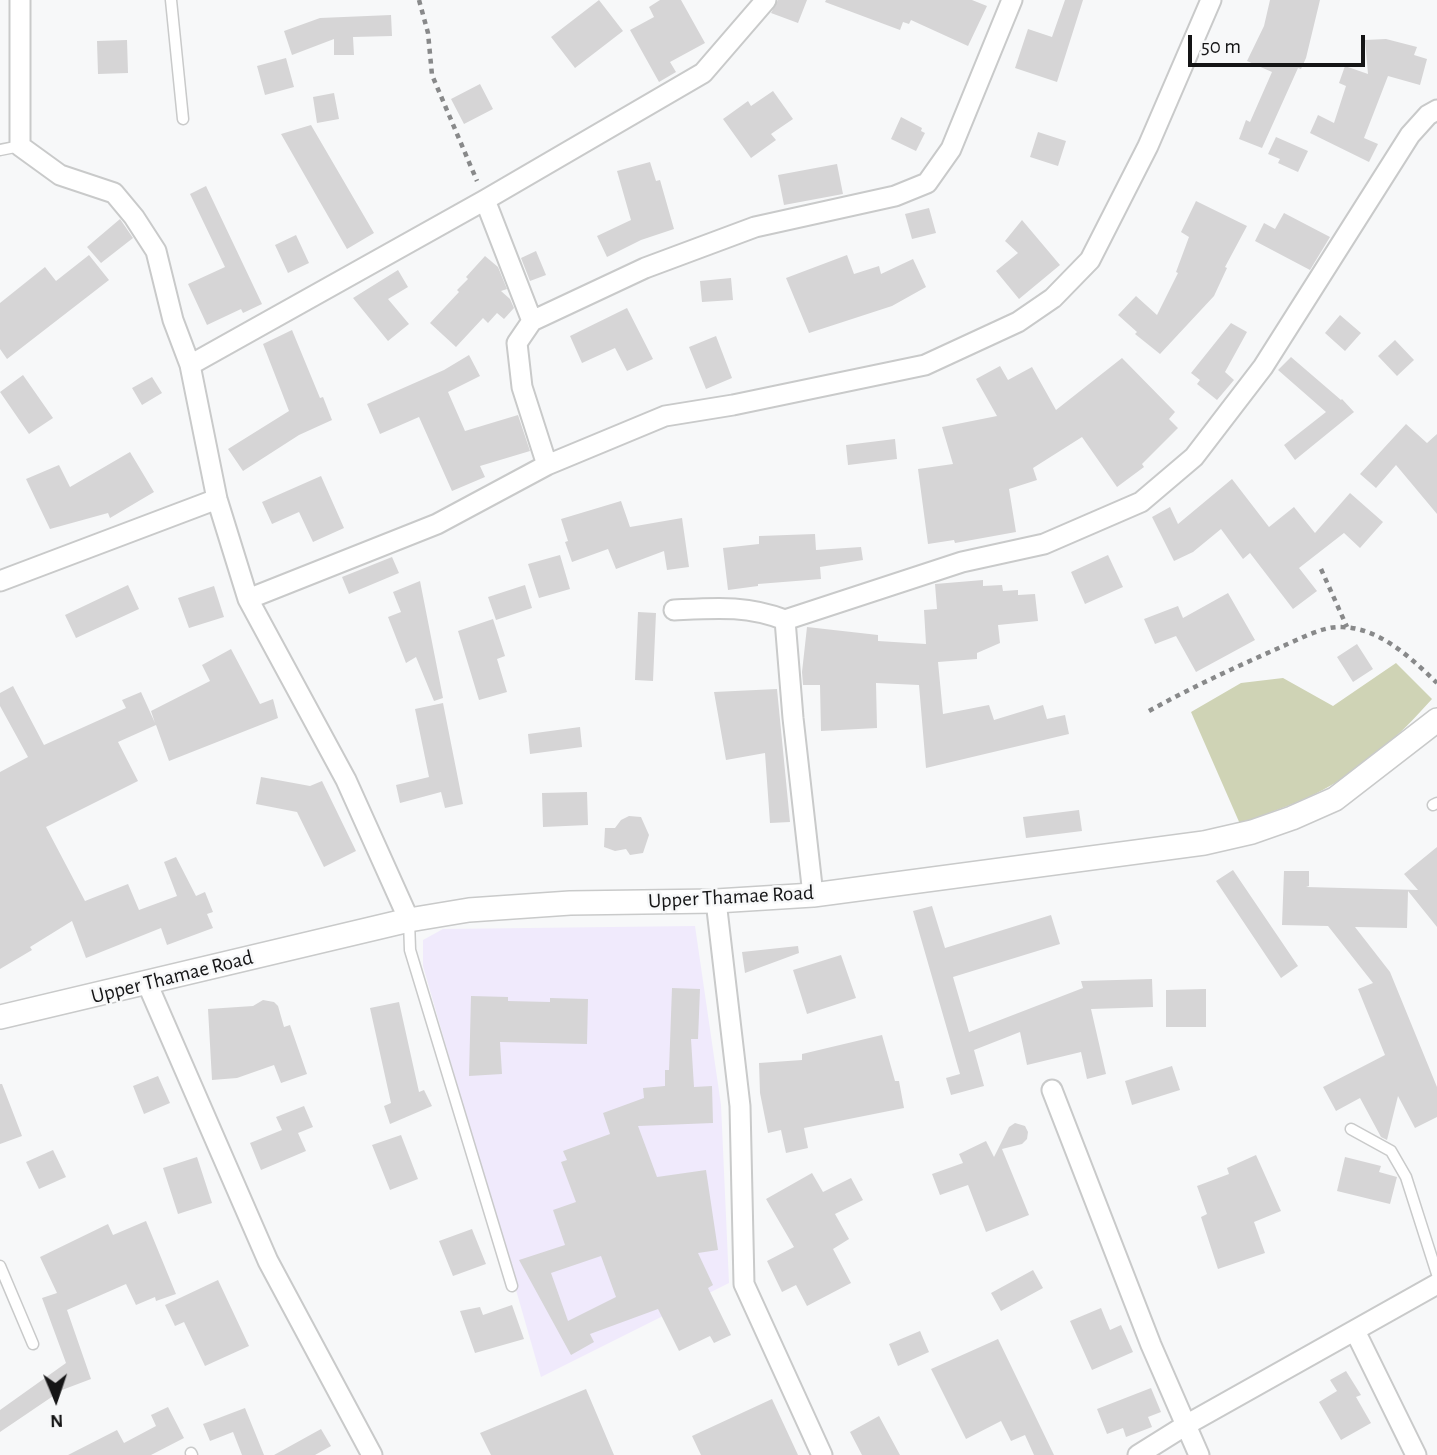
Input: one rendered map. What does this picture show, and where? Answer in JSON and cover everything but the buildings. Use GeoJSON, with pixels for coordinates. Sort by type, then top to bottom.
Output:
{"type":"FeatureCollection","features":[{"type":"Feature","properties":{"kind":"street"},"geometry":{"type":"LineString","coordinates":[[20,0],[20,146],[61,175],[114,193],[134,217],[156,251],[173,320],[190,365],[217,499],[248,599],[346,780],[409,920]]}},
{"type":"Feature","properties":{"kind":"street"},"geometry":{"type":"LineString","coordinates":[[190,365],[485,200],[703,73],[766,0]]}},
{"type":"Feature","properties":{"kind":"street"},"geometry":{"type":"LineString","coordinates":[[547,465],[522,387],[517,343],[532,321],[645,268],[755,227],[895,196],[926,183],[951,149],[1012,0]]}},
{"type":"Feature","properties":{"kind":"street"},"geometry":{"type":"LineString","coordinates":[[248,599],[437,523],[547,465],[665,416],[733,405],[925,365],[1018,322],[1053,298],[1090,260],[1148,146],[1210,0]]}},
{"type":"Feature","properties":{"kind":"street"},"geometry":{"type":"LineString","coordinates":[[674,610],[734,607],[763,611],[785,620],[962,562],[1044,544],[1141,502],[1194,457],[1263,367],[1410,135],[1437,110]]}},
{"type":"Feature","properties":{"kind":"street"},"geometry":{"type":"LineString","coordinates":[[485,200],[532,321]]}},
{"type":"Feature","properties":{"kind":"street"},"geometry":{"type":"LineString","coordinates":[[0,581],[217,499]]}},
{"type":"Feature","properties":{"kind":"street"},"geometry":{"type":"LineString","coordinates":[[785,620],[813,895]]}},
{"type":"Feature","properties":{"kind":"street","name":"Upper Thamae Road"},"geometry":{"type":"LineString","coordinates":[[0,1017],[409,920],[469,910],[813,895],[1191,845],[1252,832],[1335,799],[1437,720]]}},
{"type":"Feature","properties":{"kind":"street"},"geometry":{"type":"LineString","coordinates":[[716,901],[740,1106],[744,1284],[821,1455]]}},
{"type":"Feature","properties":{"kind":"street"},"geometry":{"type":"LineString","coordinates":[[147,983],[268,1261],[372,1455]]}},
{"type":"Feature","properties":{"kind":"street"},"geometry":{"type":"LineString","coordinates":[[1052,1090],[1152,1345],[1199,1455]]}},
{"type":"Feature","properties":{"kind":"street"},"geometry":{"type":"LineString","coordinates":[[1138,1455],[1186,1425],[1437,1284]]}},
{"type":"Feature","properties":{"kind":"street"},"geometry":{"type":"LineString","coordinates":[[1355,1331],[1416,1455]]}},
{"type":"Feature","properties":{"kind":"lane"},"geometry":{"type":"LineString","coordinates":[[171,0],[183,119]]}},
{"type":"Feature","properties":{"kind":"lane"},"geometry":{"type":"LineString","coordinates":[[0,150],[20,146]]}},
{"type":"Feature","properties":{"kind":"lane"},"geometry":{"type":"LineString","coordinates":[[409,920],[410,950],[512,1286]]}},
{"type":"Feature","properties":{"kind":"lane"},"geometry":{"type":"LineString","coordinates":[[1351,1129],[1391,1151],[1406,1177],[1437,1274]]}},
{"type":"Feature","properties":{"kind":"lane"},"geometry":{"type":"LineString","coordinates":[[0,1266],[33,1344]]}},
{"type":"Feature","properties":{"kind":"path"},"geometry":{"type":"LineString","coordinates":[[419,0],[428,33],[432,75],[485,200]]}},
{"type":"Feature","properties":{"kind":"path"},"geometry":{"type":"LineString","coordinates":[[1321,569],[1347,628]]}},
{"type":"Feature","properties":{"kind":"path"},"geometry":{"type":"LineString","coordinates":[[1149,710],[1197,684],[1311,634],[1340,626],[1372,633],[1408,655],[1437,683]]}},
{"type":"Feature","properties":{"kind":"shaded area"},"geometry":{"type":"Polygon","coordinates":[[[695,926],[721,1105],[729,1283],[541,1377],[423,966],[423,940],[443,929],[695,926]]]}},
{"type":"Feature","properties":{"kind":"green space"},"geometry":{"type":"Polygon","coordinates":[[[1396,663],[1432,699],[1406,727],[1364,764],[1332,785],[1240,824],[1191,712],[1241,683],[1283,678],[1333,706],[1396,663]]]}}]}
